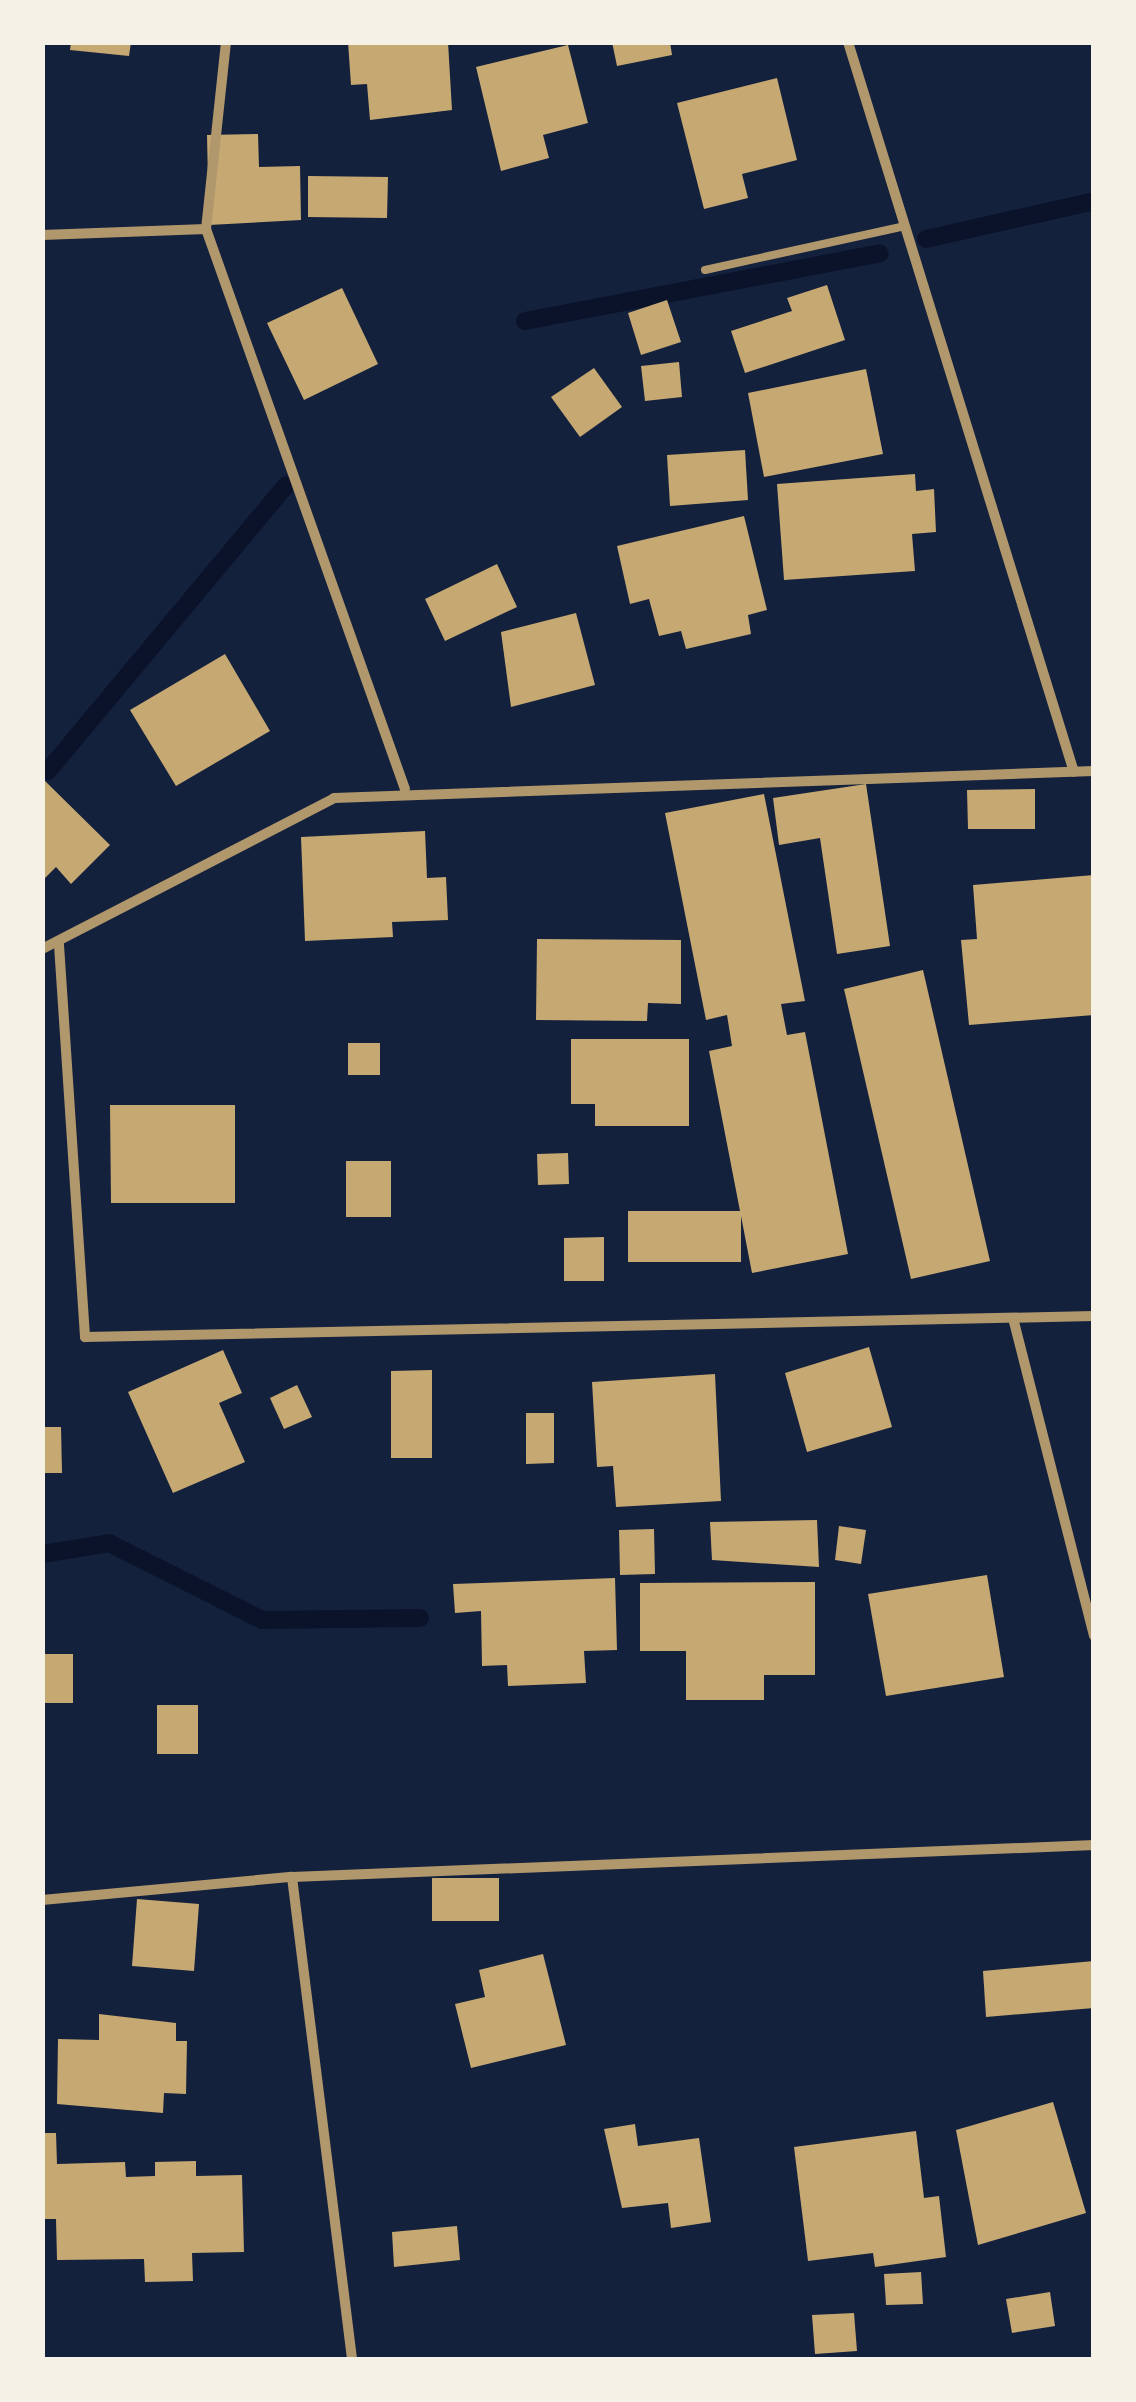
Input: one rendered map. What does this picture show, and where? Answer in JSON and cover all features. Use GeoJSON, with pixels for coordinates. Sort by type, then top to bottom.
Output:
{"type":"FeatureCollection","features":[{"type":"Feature","properties":{"kind":"street"},"geometry":{"type":"LineString","coordinates":[[226,42],[206,228],[405,789]]}},
{"type":"Feature","properties":{"kind":"street"},"geometry":{"type":"LineString","coordinates":[[848,42],[1074,772]]}},
{"type":"Feature","properties":{"kind":"street"},"geometry":{"type":"LineString","coordinates":[[42,235],[206,228]]}},
{"type":"Feature","properties":{"kind":"street"},"geometry":{"type":"LineString","coordinates":[[42,949],[59,945],[334,798],[405,789],[1094,771]]}},
{"type":"Feature","properties":{"kind":"street"},"geometry":{"type":"LineString","coordinates":[[59,945],[85,1338],[1094,1316]]}},
{"type":"Feature","properties":{"kind":"street"},"geometry":{"type":"LineString","coordinates":[[1013,1318],[1094,1636]]}},
{"type":"Feature","properties":{"kind":"street"},"geometry":{"type":"LineString","coordinates":[[42,1900],[292,1877],[1094,1845]]}},
{"type":"Feature","properties":{"kind":"street"},"geometry":{"type":"LineString","coordinates":[[292,1877],[352,2360]]}},
{"type":"Feature","properties":{"kind":"lane"},"geometry":{"type":"LineString","coordinates":[[705,270],[904,226]]}},
{"type":"Feature","properties":{"kind":"building"},"geometry":{"type":"Polygon","coordinates":[[[71,42],[131,42],[129,56],[70,50],[71,42]]]}},
{"type":"Feature","properties":{"kind":"building"},"geometry":{"type":"Polygon","coordinates":[[[348,42],[448,42],[452,110],[370,120],[367,84],[351,85],[348,42]]]}},
{"type":"Feature","properties":{"kind":"building"},"geometry":{"type":"Polygon","coordinates":[[[612,42],[670,42],[672,55],[617,66],[612,42]]]}},
{"type":"Feature","properties":{"kind":"building"},"geometry":{"type":"Polygon","coordinates":[[[568,45],[588,123],[543,135],[549,158],[501,171],[476,67],[568,45]]]}},
{"type":"Feature","properties":{"kind":"building"},"geometry":{"type":"Polygon","coordinates":[[[777,78],[797,160],[742,174],[748,198],[704,209],[677,103],[777,78]]]}},
{"type":"Feature","properties":{"kind":"building"},"geometry":{"type":"Polygon","coordinates":[[[258,134],[259,167],[300,166],[301,220],[209,225],[207,135],[258,134]]]}},
{"type":"Feature","properties":{"kind":"building"},"geometry":{"type":"Polygon","coordinates":[[[308,176],[388,177],[387,218],[308,217],[308,176]]]}},
{"type":"Feature","properties":{"kind":"building"},"geometry":{"type":"Polygon","coordinates":[[[827,285],[845,340],[745,373],[731,331],[792,311],[787,298],[827,285]]]}},
{"type":"Feature","properties":{"kind":"building"},"geometry":{"type":"Polygon","coordinates":[[[342,288],[378,364],[304,400],[267,323],[342,288]]]}},
{"type":"Feature","properties":{"kind":"building"},"geometry":{"type":"Polygon","coordinates":[[[667,300],[681,342],[641,355],[628,313],[667,300]]]}},
{"type":"Feature","properties":{"kind":"building"},"geometry":{"type":"Polygon","coordinates":[[[679,362],[682,397],[645,401],[641,366],[679,362]]]}},
{"type":"Feature","properties":{"kind":"building"},"geometry":{"type":"Polygon","coordinates":[[[594,368],[622,407],[580,437],[551,397],[594,368]]]}},
{"type":"Feature","properties":{"kind":"building"},"geometry":{"type":"Polygon","coordinates":[[[866,369],[883,454],[764,477],[748,393],[866,369]]]}},
{"type":"Feature","properties":{"kind":"building"},"geometry":{"type":"Polygon","coordinates":[[[745,450],[748,500],[670,506],[667,455],[745,450]]]}},
{"type":"Feature","properties":{"kind":"building"},"geometry":{"type":"Polygon","coordinates":[[[915,474],[916,491],[934,489],[936,532],[912,534],[915,571],[784,580],[777,484],[915,474]]]}},
{"type":"Feature","properties":{"kind":"building"},"geometry":{"type":"Polygon","coordinates":[[[744,516],[767,610],[748,615],[751,634],[686,649],[681,631],[659,636],[649,599],[630,604],[617,546],[744,516]]]}},
{"type":"Feature","properties":{"kind":"building"},"geometry":{"type":"Polygon","coordinates":[[[497,564],[517,607],[445,641],[425,599],[497,564]]]}},
{"type":"Feature","properties":{"kind":"building"},"geometry":{"type":"Polygon","coordinates":[[[576,613],[595,685],[511,707],[501,632],[576,613]]]}},
{"type":"Feature","properties":{"kind":"building"},"geometry":{"type":"Polygon","coordinates":[[[225,654],[270,731],[176,786],[130,710],[225,654]]]}},
{"type":"Feature","properties":{"kind":"building"},"geometry":{"type":"Polygon","coordinates":[[[42,778],[110,845],[71,884],[56,867],[42,881],[42,778]]]}},
{"type":"Feature","properties":{"kind":"building"},"geometry":{"type":"Polygon","coordinates":[[[866,784],[890,946],[837,954],[820,838],[779,845],[773,798],[866,784]]]}},
{"type":"Feature","properties":{"kind":"building"},"geometry":{"type":"Polygon","coordinates":[[[1035,789],[1035,829],[968,829],[967,790],[1035,789]]]}},
{"type":"Feature","properties":{"kind":"building"},"geometry":{"type":"Polygon","coordinates":[[[764,794],[805,1001],[781,1004],[787,1035],[805,1032],[848,1254],[752,1273],[741,1216],[741,1262],[628,1262],[628,1211],[740,1211],[709,1051],[732,1046],[727,1015],[706,1020],[665,813],[764,794]]]}},
{"type":"Feature","properties":{"kind":"building"},"geometry":{"type":"Polygon","coordinates":[[[425,831],[427,878],[446,877],[448,920],[392,922],[393,937],[305,941],[301,837],[425,831]]]}},
{"type":"Feature","properties":{"kind":"building"},"geometry":{"type":"Polygon","coordinates":[[[1094,875],[1094,1015],[969,1025],[961,940],[977,939],[973,885],[1094,875]]]}},
{"type":"Feature","properties":{"kind":"building"},"geometry":{"type":"Polygon","coordinates":[[[537,939],[681,940],[681,1004],[648,1003],[647,1021],[536,1020],[537,939]]]}},
{"type":"Feature","properties":{"kind":"building"},"geometry":{"type":"Polygon","coordinates":[[[923,970],[990,1261],[911,1279],[844,989],[923,970]]]}},
{"type":"Feature","properties":{"kind":"building"},"geometry":{"type":"Polygon","coordinates":[[[571,1039],[689,1039],[689,1126],[595,1126],[595,1104],[571,1104],[571,1039]]]}},
{"type":"Feature","properties":{"kind":"building"},"geometry":{"type":"Polygon","coordinates":[[[348,1043],[380,1043],[380,1075],[348,1075],[348,1043]]]}},
{"type":"Feature","properties":{"kind":"building"},"geometry":{"type":"Polygon","coordinates":[[[110,1105],[235,1105],[235,1203],[111,1203],[110,1105]]]}},
{"type":"Feature","properties":{"kind":"building"},"geometry":{"type":"Polygon","coordinates":[[[568,1153],[569,1184],[538,1185],[537,1154],[568,1153]]]}},
{"type":"Feature","properties":{"kind":"building"},"geometry":{"type":"Polygon","coordinates":[[[346,1161],[391,1161],[391,1217],[346,1217],[346,1161]]]}},
{"type":"Feature","properties":{"kind":"building"},"geometry":{"type":"Polygon","coordinates":[[[604,1237],[604,1281],[564,1281],[564,1238],[604,1237]]]}},
{"type":"Feature","properties":{"kind":"building"},"geometry":{"type":"Polygon","coordinates":[[[869,1347],[892,1427],[807,1452],[785,1373],[869,1347]]]}},
{"type":"Feature","properties":{"kind":"building"},"geometry":{"type":"Polygon","coordinates":[[[223,1350],[242,1393],[219,1403],[245,1462],[173,1493],[128,1392],[223,1350]]]}},
{"type":"Feature","properties":{"kind":"building"},"geometry":{"type":"Polygon","coordinates":[[[432,1370],[432,1458],[391,1458],[391,1371],[432,1370]]]}},
{"type":"Feature","properties":{"kind":"building"},"geometry":{"type":"Polygon","coordinates":[[[715,1374],[721,1501],[616,1507],[613,1466],[597,1467],[592,1382],[715,1374]]]}},
{"type":"Feature","properties":{"kind":"building"},"geometry":{"type":"Polygon","coordinates":[[[297,1385],[312,1417],[284,1429],[270,1398],[297,1385]]]}},
{"type":"Feature","properties":{"kind":"building"},"geometry":{"type":"Polygon","coordinates":[[[526,1413],[554,1413],[554,1463],[526,1464],[526,1413]]]}},
{"type":"Feature","properties":{"kind":"building"},"geometry":{"type":"Polygon","coordinates":[[[42,1427],[61,1427],[62,1473],[42,1473],[42,1427]]]}},
{"type":"Feature","properties":{"kind":"building"},"geometry":{"type":"Polygon","coordinates":[[[817,1520],[819,1567],[712,1560],[710,1522],[817,1520]]]}},
{"type":"Feature","properties":{"kind":"building"},"geometry":{"type":"Polygon","coordinates":[[[839,1526],[866,1530],[861,1564],[835,1560],[839,1526]]]}},
{"type":"Feature","properties":{"kind":"building"},"geometry":{"type":"Polygon","coordinates":[[[654,1529],[655,1574],[620,1575],[619,1530],[654,1529]]]}},
{"type":"Feature","properties":{"kind":"building"},"geometry":{"type":"Polygon","coordinates":[[[987,1575],[1004,1677],[886,1696],[868,1594],[987,1575]]]}},
{"type":"Feature","properties":{"kind":"building"},"geometry":{"type":"Polygon","coordinates":[[[615,1578],[617,1650],[584,1651],[586,1683],[508,1686],[507,1665],[482,1666],[481,1611],[455,1613],[453,1584],[615,1578]]]}},
{"type":"Feature","properties":{"kind":"building"},"geometry":{"type":"Polygon","coordinates":[[[815,1582],[815,1675],[764,1675],[764,1700],[686,1700],[686,1651],[640,1651],[640,1583],[815,1582]]]}},
{"type":"Feature","properties":{"kind":"building"},"geometry":{"type":"Polygon","coordinates":[[[42,1654],[73,1654],[73,1703],[42,1703],[42,1654]]]}},
{"type":"Feature","properties":{"kind":"building"},"geometry":{"type":"Polygon","coordinates":[[[157,1705],[198,1705],[198,1754],[157,1754],[157,1705]]]}},
{"type":"Feature","properties":{"kind":"building"},"geometry":{"type":"Polygon","coordinates":[[[432,1878],[499,1878],[499,1921],[432,1921],[432,1878]]]}},
{"type":"Feature","properties":{"kind":"building"},"geometry":{"type":"Polygon","coordinates":[[[137,1899],[199,1904],[194,1971],[132,1966],[137,1899]]]}},
{"type":"Feature","properties":{"kind":"building"},"geometry":{"type":"Polygon","coordinates":[[[543,1954],[566,2045],[471,2068],[455,2004],[485,1997],[479,1970],[543,1954]]]}},
{"type":"Feature","properties":{"kind":"building"},"geometry":{"type":"Polygon","coordinates":[[[1094,1961],[1094,2008],[986,2017],[983,1971],[1094,1961]]]}},
{"type":"Feature","properties":{"kind":"building"},"geometry":{"type":"Polygon","coordinates":[[[99,2014],[176,2023],[176,2041],[187,2041],[186,2094],[164,2093],[163,2113],[57,2104],[58,2039],[99,2040],[99,2014]]]}},
{"type":"Feature","properties":{"kind":"building"},"geometry":{"type":"Polygon","coordinates":[[[1053,2102],[1086,2213],[978,2245],[956,2130],[1053,2102]]]}},
{"type":"Feature","properties":{"kind":"building"},"geometry":{"type":"Polygon","coordinates":[[[635,2124],[638,2146],[699,2138],[711,2222],[671,2228],[668,2203],[622,2208],[604,2129],[635,2124]]]}},
{"type":"Feature","properties":{"kind":"building"},"geometry":{"type":"Polygon","coordinates":[[[916,2131],[924,2198],[939,2196],[946,2257],[875,2267],[873,2253],[808,2261],[794,2147],[916,2131]]]}},
{"type":"Feature","properties":{"kind":"building"},"geometry":{"type":"Polygon","coordinates":[[[42,2133],[56,2133],[57,2164],[125,2162],[126,2177],[155,2176],[155,2162],[196,2161],[196,2176],[242,2175],[244,2252],[192,2253],[193,2281],[145,2282],[144,2259],[57,2260],[56,2219],[42,2219],[42,2133]]]}},
{"type":"Feature","properties":{"kind":"building"},"geometry":{"type":"Polygon","coordinates":[[[457,2226],[460,2260],[394,2267],[392,2232],[457,2226]]]}},
{"type":"Feature","properties":{"kind":"building"},"geometry":{"type":"Polygon","coordinates":[[[921,2272],[923,2304],[886,2305],[884,2274],[921,2272]]]}},
{"type":"Feature","properties":{"kind":"building"},"geometry":{"type":"Polygon","coordinates":[[[1050,2292],[1055,2326],[1012,2333],[1006,2299],[1050,2292]]]}},
{"type":"Feature","properties":{"kind":"building"},"geometry":{"type":"Polygon","coordinates":[[[854,2313],[857,2351],[815,2354],[812,2315],[854,2313]]]}},
{"type":"Feature","properties":{"kind":"waterway"},"geometry":{"type":"LineString","coordinates":[[926,239],[1094,201]]}},
{"type":"Feature","properties":{"kind":"waterway"},"geometry":{"type":"LineString","coordinates":[[525,321],[880,253]]}},
{"type":"Feature","properties":{"kind":"waterway"},"geometry":{"type":"LineString","coordinates":[[48,771],[286,485]]}},
{"type":"Feature","properties":{"kind":"waterway"},"geometry":{"type":"LineString","coordinates":[[42,1554],[109,1543],[262,1620],[420,1618]]}}]}
